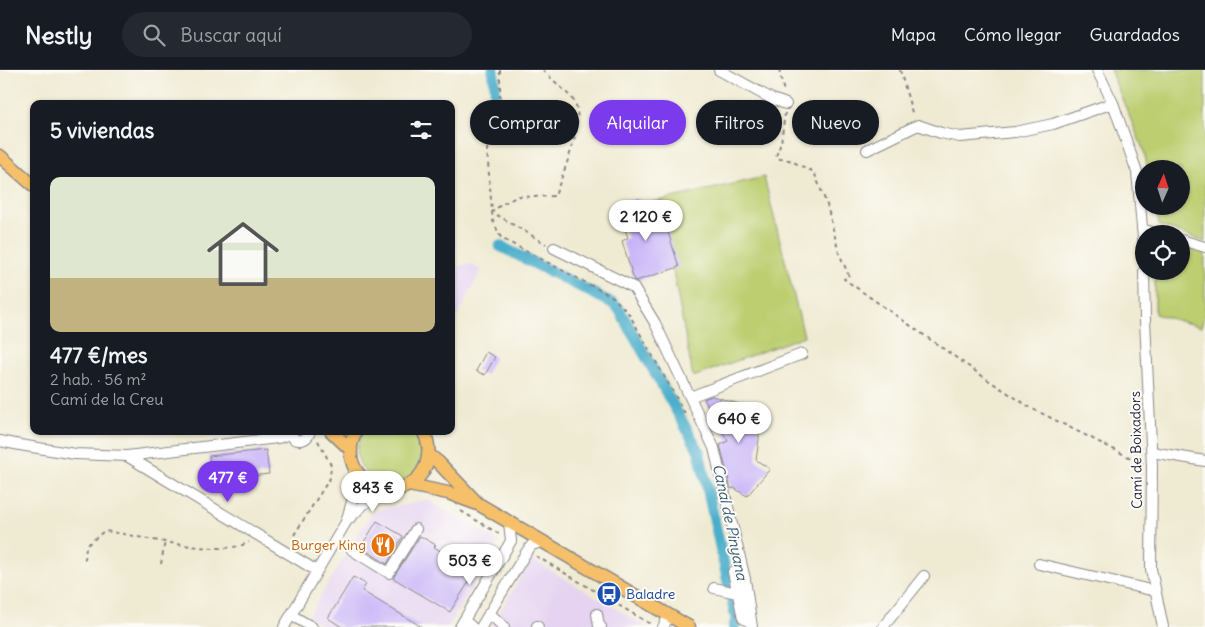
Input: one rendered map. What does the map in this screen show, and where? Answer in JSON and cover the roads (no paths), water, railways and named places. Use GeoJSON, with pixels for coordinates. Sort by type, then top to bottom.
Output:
{"type":"FeatureCollection","features":[{"type":"Feature","properties":{"kind":"main road"},"geometry":{"type":"LineString","coordinates":[[0,156],[30,182]]}},
{"type":"Feature","properties":{"kind":"main road"},"geometry":{"type":"LineString","coordinates":[[335,435],[351,450]]}},
{"type":"Feature","properties":{"kind":"main road"},"geometry":{"type":"LineString","coordinates":[[355,435],[351,450],[354,466],[364,480],[374,486],[385,489],[398,489],[409,484],[422,472],[428,454],[424,435]]}},
{"type":"Feature","properties":{"kind":"main road"},"geometry":{"type":"LineString","coordinates":[[428,454],[480,506]]}},
{"type":"Feature","properties":{"kind":"main road"},"geometry":{"type":"LineString","coordinates":[[409,484],[448,493],[480,506],[509,522],[666,622],[689,627]]}},
{"type":"Feature","properties":{"kind":"street"},"geometry":{"type":"LineString","coordinates":[[719,70],[772,99],[786,104]]}},
{"type":"Feature","properties":{"kind":"street"},"geometry":{"type":"LineString","coordinates":[[1097,70],[1114,103],[1138,172],[1142,225]]}},
{"type":"Feature","properties":{"kind":"street"},"geometry":{"type":"LineString","coordinates":[[867,150],[918,125],[960,137],[1015,132],[1053,124],[1114,103]]}},
{"type":"Feature","properties":{"kind":"street"},"geometry":{"type":"LineString","coordinates":[[1190,243],[1205,247]]}},
{"type":"Feature","properties":{"kind":"street"},"geometry":{"type":"LineString","coordinates":[[554,248],[633,287],[655,323],[714,448],[745,579],[751,625]]}},
{"type":"Feature","properties":{"kind":"street","name":"Camí de Boixadors"},"geometry":{"type":"LineString","coordinates":[[1144,280],[1152,452],[1151,569],[1163,627]]}},
{"type":"Feature","properties":{"kind":"street"},"geometry":{"type":"LineString","coordinates":[[690,397],[802,354]]}},
{"type":"Feature","properties":{"kind":"street"},"geometry":{"type":"LineString","coordinates":[[0,440],[75,454],[127,456],[278,438],[285,435]]}},
{"type":"Feature","properties":{"kind":"street"},"geometry":{"type":"LineString","coordinates":[[291,435],[294,439],[301,440],[307,438],[308,435]]}},
{"type":"Feature","properties":{"kind":"street"},"geometry":{"type":"LineString","coordinates":[[154,472],[153,460],[157,452]]}},
{"type":"Feature","properties":{"kind":"street"},"geometry":{"type":"LineString","coordinates":[[1152,452],[1205,461]]}},
{"type":"Feature","properties":{"kind":"street"},"geometry":{"type":"LineString","coordinates":[[127,456],[317,571]]}},
{"type":"Feature","properties":{"kind":"street"},"geometry":{"type":"LineString","coordinates":[[284,627],[346,522],[354,496],[354,466]]}},
{"type":"Feature","properties":{"kind":"street"},"geometry":{"type":"LineString","coordinates":[[346,522],[363,505],[385,489]]}},
{"type":"Feature","properties":{"kind":"street"},"geometry":{"type":"LineString","coordinates":[[466,625],[471,609],[510,541],[509,522]]}},
{"type":"Feature","properties":{"kind":"street"},"geometry":{"type":"LineString","coordinates":[[352,550],[389,573],[416,529]]}},
{"type":"Feature","properties":{"kind":"street"},"geometry":{"type":"LineString","coordinates":[[471,609],[473,617],[482,625],[527,551],[532,545],[541,542]]}},
{"type":"Feature","properties":{"kind":"street"},"geometry":{"type":"LineString","coordinates":[[1039,564],[1155,591]]}},
{"type":"Feature","properties":{"kind":"street"},"geometry":{"type":"LineString","coordinates":[[733,572],[727,591],[743,618],[751,625]]}},
{"type":"Feature","properties":{"kind":"street"},"geometry":{"type":"LineString","coordinates":[[883,627],[924,576]]}},
{"type":"Feature","properties":{"kind":"street"},"geometry":{"type":"LineString","coordinates":[[489,613],[504,627]]}},
{"type":"Feature","properties":{"kind":"street"},"geometry":{"type":"LineString","coordinates":[[291,614],[312,627]]}},
{"type":"Feature","properties":{"kind":"street"},"geometry":{"type":"LineString","coordinates":[[597,614],[601,627]]}},
{"type":"Feature","properties":{"kind":"waterway","name":"Canal de Pinyana"},"geometry":{"type":"LineString","coordinates":[[493,70],[494,100]]}},
{"type":"Feature","properties":{"kind":"waterway","name":"Canal de Pinyana"},"geometry":{"type":"LineString","coordinates":[[500,246],[612,303],[619,309],[699,451],[736,619],[734,627]]}},
{"type":"Feature","properties":{"kind":"place","name":"Burger King"},"geometry":{"type":"Point","coordinates":[383,545]}},
{"type":"Feature","properties":{"kind":"place","name":"Baladre"},"geometry":{"type":"Point","coordinates":[609,594]}}]}
